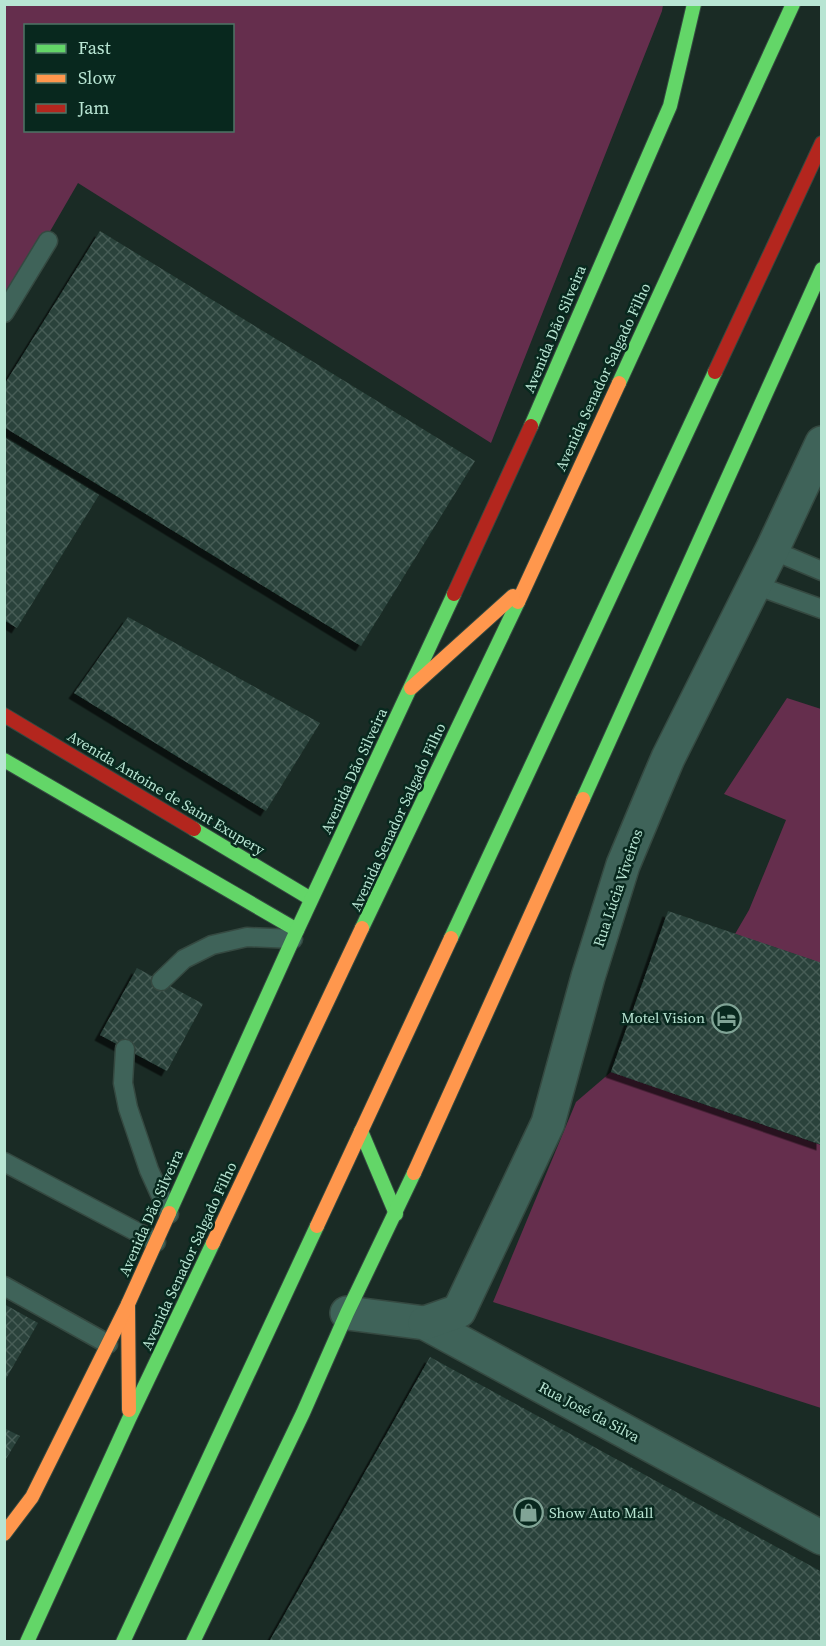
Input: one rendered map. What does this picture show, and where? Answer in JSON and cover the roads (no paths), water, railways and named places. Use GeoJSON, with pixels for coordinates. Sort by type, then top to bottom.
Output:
{"type":"FeatureCollection","features":[{"type":"Feature","properties":{"kind":"main road","name":"Avenida Dão Silveira"},"geometry":{"type":"LineString","coordinates":[[4,1534],[32,1497],[128,1304],[311,899],[514,465],[670,106],[694,4]]}},
{"type":"Feature","properties":{"kind":"main road","name":"Avenida Senador Salgado Filho"},"geometry":{"type":"LineString","coordinates":[[27,1641],[129,1419],[526,585],[793,4]]}},
{"type":"Feature","properties":{"kind":"main road"},"geometry":{"type":"LineString","coordinates":[[123,1641],[822,143]]}},
{"type":"Feature","properties":{"kind":"main road"},"geometry":{"type":"LineString","coordinates":[[193,1641],[303,1413],[347,1313],[396,1215],[822,269]]}},
{"type":"Feature","properties":{"kind":"main road"},"geometry":{"type":"LineString","coordinates":[[411,688],[526,585]]}},
{"type":"Feature","properties":{"kind":"main road","name":"Avenida Antoine de Saint Exupery"},"geometry":{"type":"LineString","coordinates":[[4,715],[311,899]]}},
{"type":"Feature","properties":{"kind":"main road"},"geometry":{"type":"LineString","coordinates":[[4,759],[295,934]]}},
{"type":"Feature","properties":{"kind":"main road"},"geometry":{"type":"LineString","coordinates":[[361,1131],[396,1215]]}},
{"type":"Feature","properties":{"kind":"main road"},"geometry":{"type":"LineString","coordinates":[[128,1304],[129,1419]]}},
{"type":"Feature","properties":{"kind":"street","name":"Rua Lúcia Viveiros"},"geometry":{"type":"LineString","coordinates":[[425,1323],[459,1311],[548,1123],[588,977],[623,864],[668,758],[755,585],[822,443]]}},
{"type":"Feature","properties":{"kind":"street","name":"Rua José da Silva"},"geometry":{"type":"LineString","coordinates":[[347,1313],[425,1323],[822,1538]]}},
{"type":"Feature","properties":{"kind":"lane"},"geometry":{"type":"LineString","coordinates":[[4,313],[48,241]]}},
{"type":"Feature","properties":{"kind":"lane"},"geometry":{"type":"LineString","coordinates":[[772,550],[822,571]]}},
{"type":"Feature","properties":{"kind":"lane"},"geometry":{"type":"LineString","coordinates":[[755,585],[822,609]]}},
{"type":"Feature","properties":{"kind":"lane"},"geometry":{"type":"LineString","coordinates":[[161,981],[184,959],[212,945],[247,937],[295,934]]}},
{"type":"Feature","properties":{"kind":"lane"},"geometry":{"type":"LineString","coordinates":[[125,1049],[123,1083],[128,1108],[149,1170],[169,1214]]}},
{"type":"Feature","properties":{"kind":"lane"},"geometry":{"type":"LineString","coordinates":[[4,1162],[156,1242]]}},
{"type":"Feature","properties":{"kind":"lane"},"geometry":{"type":"LineString","coordinates":[[4,1287],[108,1344]]}},
{"type":"Feature","properties":{"kind":"place","name":"Motel Vision"},"geometry":{"type":"Point","coordinates":[726,1018]}},
{"type":"Feature","properties":{"kind":"place","name":"Show Auto Mall"},"geometry":{"type":"Point","coordinates":[528,1513]}}]}
